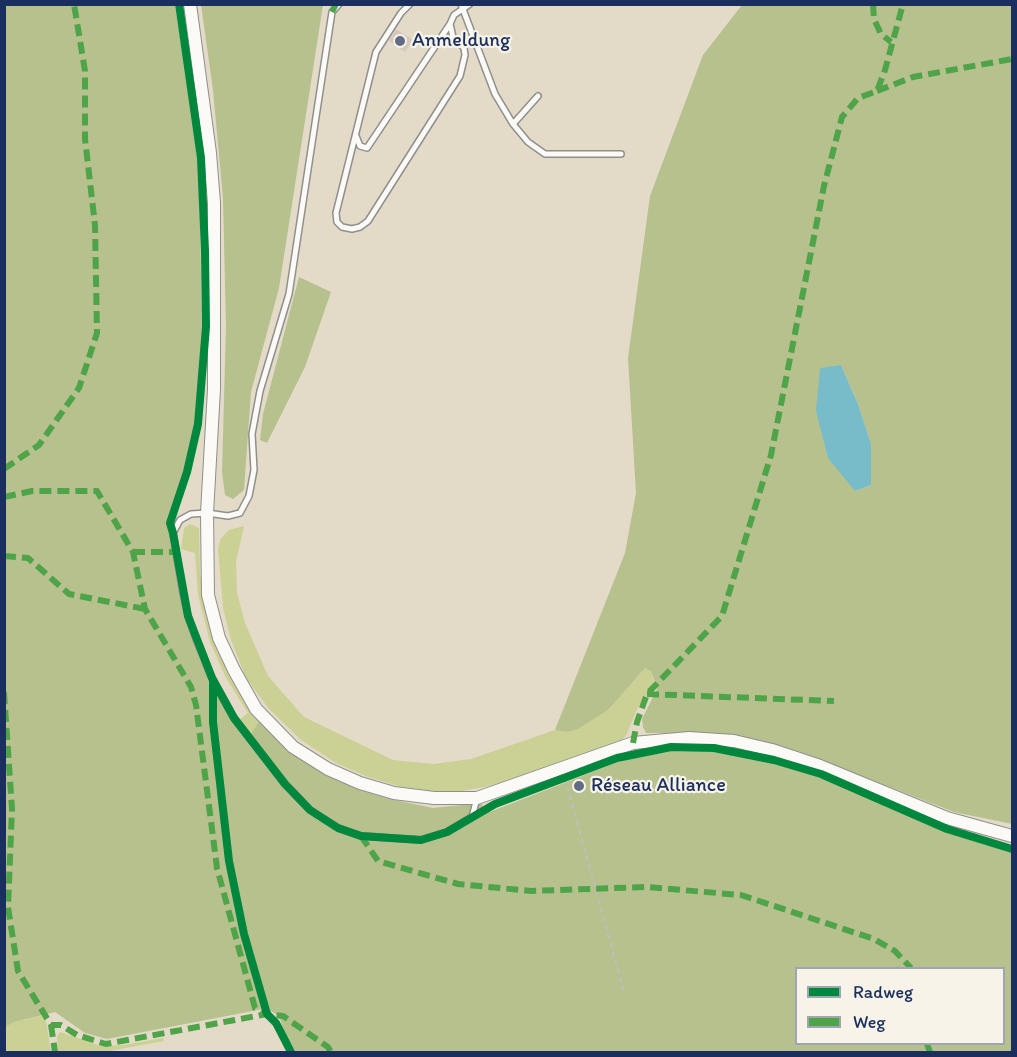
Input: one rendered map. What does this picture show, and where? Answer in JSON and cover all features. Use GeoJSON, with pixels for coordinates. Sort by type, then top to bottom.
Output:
{"type":"FeatureCollection","features":[{"type":"Feature","properties":{"kind":"street"},"geometry":{"type":"LineString","coordinates":[[190,4],[210,153],[213,203],[214,389],[207,513],[208,595],[219,638],[234,670],[256,709],[293,747],[328,769],[394,794],[434,798],[477,798],[633,743],[689,738],[735,741],[772,750],[820,766],[947,818],[1012,836]]}},
{"type":"Feature","properties":{"kind":"lane"},"geometry":{"type":"LineString","coordinates":[[339,4],[332,12],[289,294],[260,392],[252,434],[254,470],[249,496],[240,513],[228,516],[207,513],[191,514],[180,520],[173,533],[188,616],[212,678],[234,718],[285,784],[310,810],[338,828],[361,836],[421,840],[447,832],[472,818],[477,798]]}},
{"type":"Feature","properties":{"kind":"lane"},"geometry":{"type":"LineString","coordinates":[[410,4],[401,12],[376,52],[336,213],[337,222],[342,227],[352,229],[368,221],[382,195],[460,76],[465,55],[464,48],[453,37],[450,24]]}},
{"type":"Feature","properties":{"kind":"lane"},"geometry":{"type":"LineString","coordinates":[[356,135],[360,146],[368,148],[454,15],[470,4]]}},
{"type":"Feature","properties":{"kind":"lane"},"geometry":{"type":"LineString","coordinates":[[462,8],[495,94],[513,124],[528,142],[545,154],[621,154]]}},
{"type":"Feature","properties":{"kind":"lane"},"geometry":{"type":"LineString","coordinates":[[513,124],[538,96]]}},
{"type":"Feature","properties":{"kind":"path"},"geometry":{"type":"LineString","coordinates":[[565,778],[624,992]]}},
{"type":"Feature","properties":{"kind":"green space"},"geometry":{"type":"Polygon","coordinates":[[[5,5],[175,5],[199,160],[202,334],[196,425],[182,481],[168,523],[184,616],[201,661],[220,699],[247,740],[260,720],[294,752],[328,776],[359,790],[433,808],[481,803],[487,813],[618,762],[672,749],[715,752],[773,763],[820,777],[948,833],[1012,853],[1012,1052],[296,1052],[284,1032],[279,1016],[263,1009],[107,1039],[85,1033],[55,1012],[14,1022],[5,1027],[5,5]]]}},
{"type":"Feature","properties":{"kind":"green space"},"geometry":{"type":"Polygon","coordinates":[[[201,5],[323,5],[279,288],[251,392],[244,490],[233,499],[225,495],[222,472],[226,326],[223,198],[213,90],[201,5]]]}},
{"type":"Feature","properties":{"kind":"green space"},"geometry":{"type":"Polygon","coordinates":[[[742,5],[1012,5],[1012,824],[954,812],[800,752],[753,740],[706,733],[646,733],[642,719],[657,689],[651,671],[645,668],[609,709],[578,729],[566,732],[555,730],[625,553],[636,493],[628,358],[650,196],[703,55],[742,5]],[[841,365],[855,491],[871,485],[871,444],[858,404],[841,365]]]}},
{"type":"Feature","properties":{"kind":"green space"},"geometry":{"type":"Polygon","coordinates":[[[299,277],[331,292],[305,367],[267,443],[260,440],[263,414],[299,277]]]}},
{"type":"Feature","properties":{"kind":"green space"},"geometry":{"type":"Polygon","coordinates":[[[190,524],[199,528],[200,574],[217,650],[229,675],[260,720],[251,735],[239,720],[248,713],[226,678],[210,642],[198,595],[195,553],[181,549],[184,528],[190,524]]]}},
{"type":"Feature","properties":{"kind":"green space"},"geometry":{"type":"Polygon","coordinates":[[[244,526],[236,562],[237,593],[245,623],[268,676],[304,717],[393,760],[433,764],[471,759],[555,730],[566,732],[609,709],[645,668],[651,670],[654,684],[637,709],[626,736],[621,740],[515,778],[462,791],[435,791],[402,787],[368,777],[336,763],[301,740],[269,709],[246,678],[231,640],[223,608],[218,549],[221,538],[229,530],[244,526]]]}},
{"type":"Feature","properties":{"kind":"green space"},"geometry":{"type":"Polygon","coordinates":[[[45,1015],[51,1052],[5,1052],[4,1027],[14,1022],[45,1015]]]}},
{"type":"Feature","properties":{"kind":"green space"},"geometry":{"type":"Polygon","coordinates":[[[60,1032],[101,1046],[124,1045],[163,1038],[164,1041],[104,1052],[58,1052],[57,1037],[60,1032]]]}},
{"type":"Feature","properties":{"kind":"water"},"geometry":{"type":"Polygon","coordinates":[[[841,365],[858,404],[871,444],[871,485],[855,491],[828,458],[816,411],[820,368],[841,365]]]}},
{"type":"Feature","properties":{"kind":"building","name":"Anmeldung"},"geometry":{"type":"Polygon","coordinates":[[[396,29],[413,40],[405,52],[389,41],[396,29]]]}},
{"type":"Feature","properties":{"kind":"marked path"},"geometry":{"type":"LineString","coordinates":[[4,469],[39,445],[79,388],[97,333],[95,225],[85,139],[85,71],[74,4]]}},
{"type":"Feature","properties":{"kind":"marked path"},"geometry":{"type":"LineString","coordinates":[[332,12],[336,4]]}},
{"type":"Feature","properties":{"kind":"marked path"},"geometry":{"type":"LineString","coordinates":[[873,4],[874,19],[881,34],[891,42]]}},
{"type":"Feature","properties":{"kind":"marked path"},"geometry":{"type":"LineString","coordinates":[[633,743],[637,722],[647,694],[722,616],[771,455],[824,186],[842,117],[858,98],[877,91],[903,4]]}},
{"type":"Feature","properties":{"kind":"marked path"},"geometry":{"type":"LineString","coordinates":[[877,91],[913,77],[1012,59]]}},
{"type":"Feature","properties":{"kind":"marked path"},"geometry":{"type":"LineString","coordinates":[[4,497],[32,491],[97,491],[133,552],[145,609],[191,687],[196,705],[217,868],[255,1008],[269,1016]]}},
{"type":"Feature","properties":{"kind":"marked path"},"geometry":{"type":"LineString","coordinates":[[133,552],[177,552]]}},
{"type":"Feature","properties":{"kind":"marked path"},"geometry":{"type":"LineString","coordinates":[[4,556],[28,558],[69,594],[145,609]]}},
{"type":"Feature","properties":{"kind":"marked path"},"geometry":{"type":"LineString","coordinates":[[4,692],[12,809],[8,907],[18,971],[51,1025],[61,1025],[77,1035],[106,1044],[267,1014],[283,1016],[328,1047],[331,1052]]}},
{"type":"Feature","properties":{"kind":"marked path"},"geometry":{"type":"LineString","coordinates":[[647,694],[834,701]]}},
{"type":"Feature","properties":{"kind":"marked path"},"geometry":{"type":"LineString","coordinates":[[361,836],[378,861],[458,884],[531,891],[646,887],[741,895],[874,939],[895,951],[910,967]]}},
{"type":"Feature","properties":{"kind":"marked path"},"geometry":{"type":"LineString","coordinates":[[51,1025],[55,1052]]}},
{"type":"Feature","properties":{"kind":"marked path"},"geometry":{"type":"LineString","coordinates":[[927,1045],[930,1052]]}},
{"type":"Feature","properties":{"kind":"cycle path"},"geometry":{"type":"LineString","coordinates":[[179,4],[201,158],[206,327],[198,424],[187,472],[170,523],[188,616],[212,678],[234,718],[285,784],[310,810],[338,828],[361,836],[421,840],[447,832],[495,804],[617,758],[671,747],[714,748],[774,760],[821,774],[947,829],[1012,849]]}},
{"type":"Feature","properties":{"kind":"cycle path"},"geometry":{"type":"LineString","coordinates":[[213,681],[213,722],[229,861],[244,934],[267,1014],[276,1023],[291,1052]]}},
{"type":"Feature","properties":{"kind":"place","name":"Anmeldung"},"geometry":{"type":"Point","coordinates":[400,41]}},
{"type":"Feature","properties":{"kind":"place","name":"Réseau Alliance"},"geometry":{"type":"Point","coordinates":[579,786]}}]}
